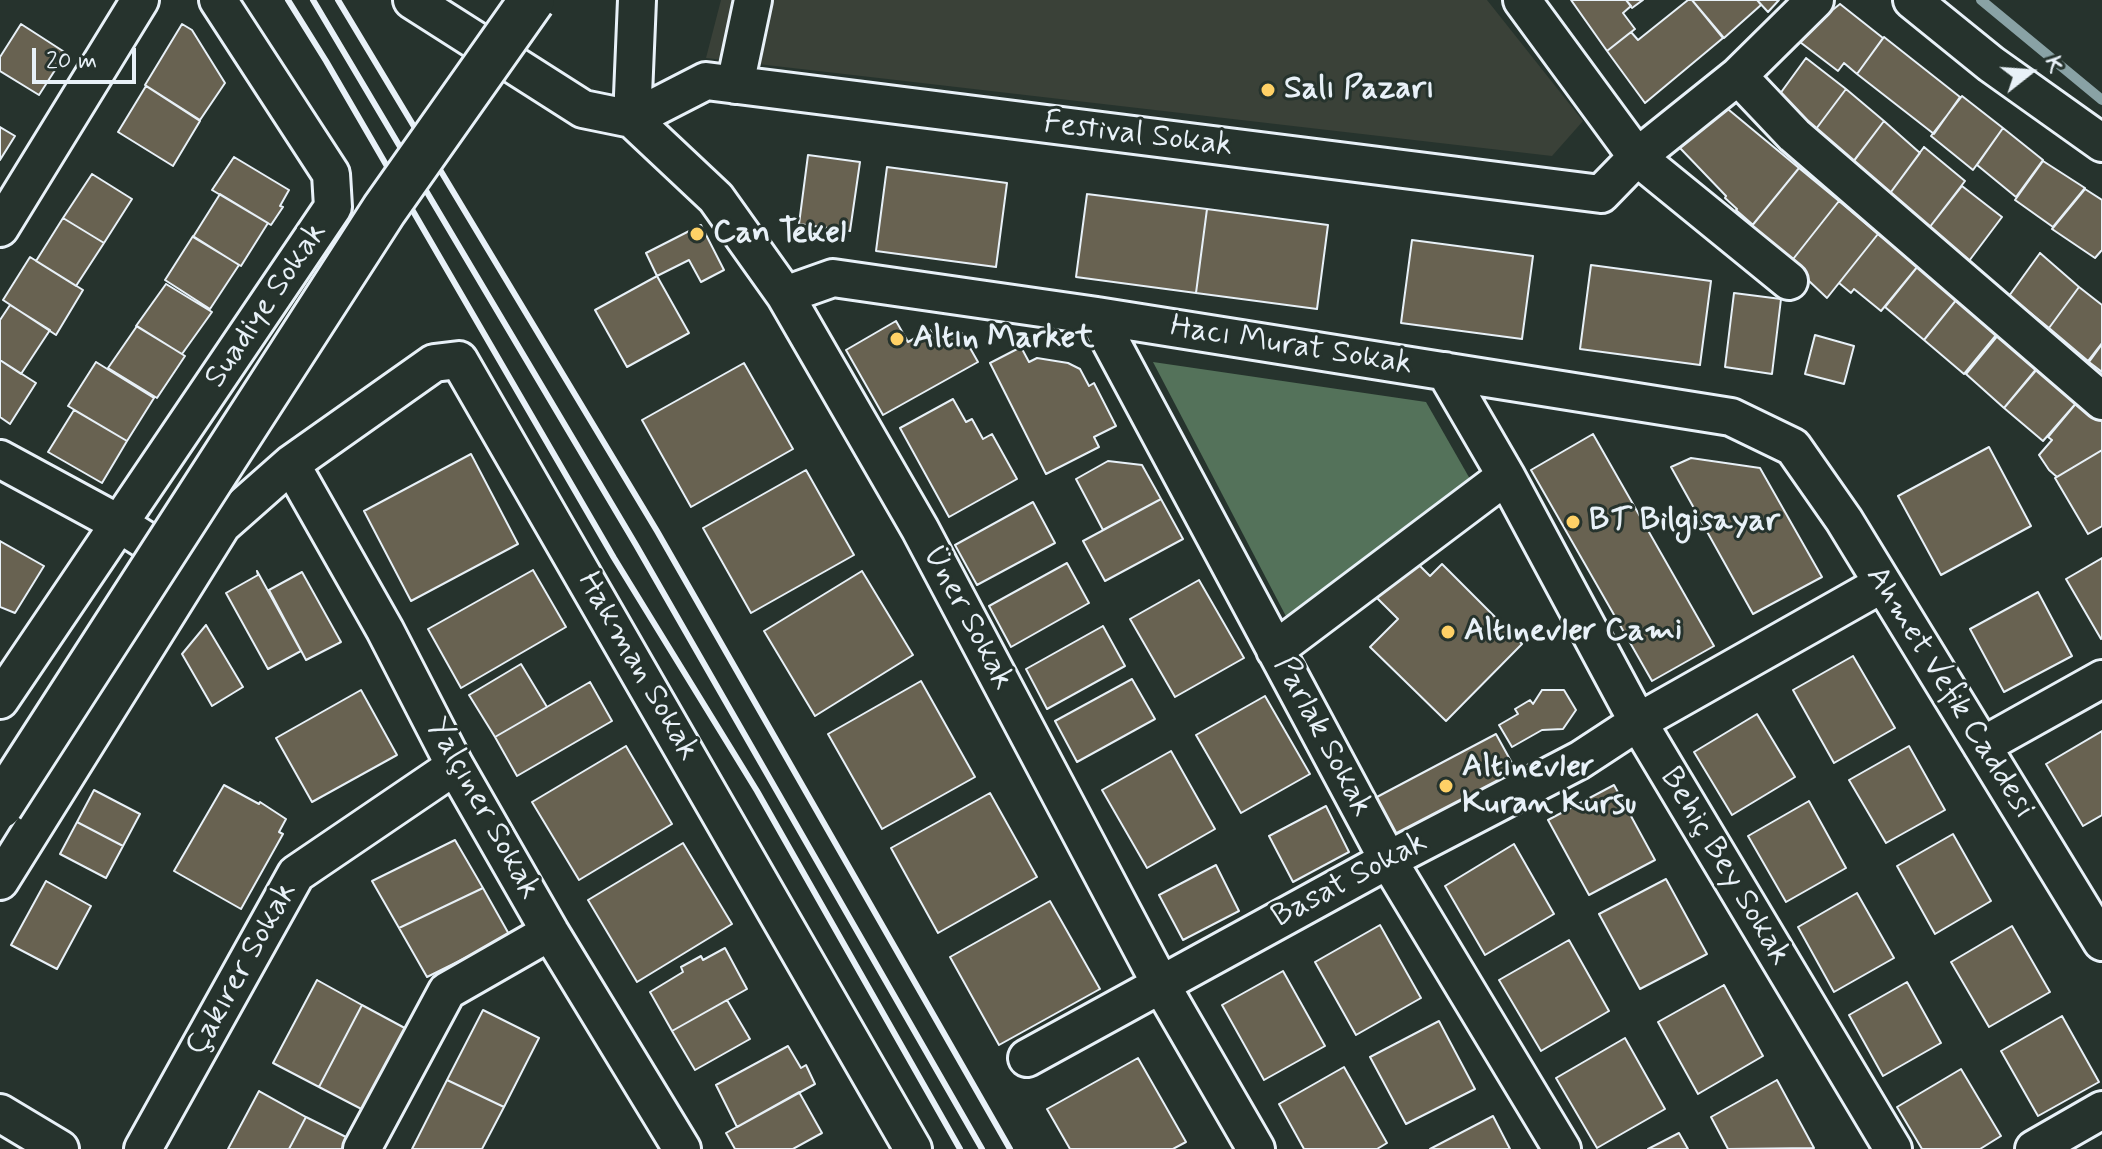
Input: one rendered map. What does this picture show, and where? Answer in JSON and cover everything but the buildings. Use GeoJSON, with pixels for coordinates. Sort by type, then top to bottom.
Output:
{"type":"FeatureCollection","features":[{"type":"Feature","properties":{"kind":"main road"},"geometry":{"type":"LineString","coordinates":[[0,806],[384,210],[532,0]]}},
{"type":"Feature","properties":{"kind":"street"},"geometry":{"type":"LineString","coordinates":[[0,228],[140,0]]}},
{"type":"Feature","properties":{"kind":"street","name":"Suadiye Sokak"},"geometry":{"type":"LineString","coordinates":[[0,700],[14,650],[118,523],[333,207],[331,174],[218,0]]}},
{"type":"Feature","properties":{"kind":"street"},"geometry":{"type":"LineString","coordinates":[[412,0],[583,109],[632,119],[637,0]]}},
{"type":"Feature","properties":{"kind":"street"},"geometry":{"type":"LineString","coordinates":[[735,85],[753,0]]}},
{"type":"Feature","properties":{"kind":"street"},"geometry":{"type":"LineString","coordinates":[[1637,157],[1738,76],[1815,0]]}},
{"type":"Feature","properties":{"kind":"street"},"geometry":{"type":"LineString","coordinates":[[1912,0],[1991,64],[2102,143]]}},
{"type":"Feature","properties":{"kind":"street"},"geometry":{"type":"LineString","coordinates":[[1525,1],[1637,157],[1789,281]]}},
{"type":"Feature","properties":{"kind":"street"},"geometry":{"type":"LineString","coordinates":[[1738,76],[1794,135],[2102,401]]}},
{"type":"Feature","properties":{"kind":"street","name":"Festival Sokak"},"geometry":{"type":"LineString","coordinates":[[632,119],[706,81],[1601,194],[1637,157]]}},
{"type":"Feature","properties":{"kind":"street","name":"Üner Sokak"},"geometry":{"type":"LineString","coordinates":[[632,119],[716,198],[785,295],[920,529],[1160,983],[1256,1149]]}},
{"type":"Feature","properties":{"kind":"street","name":"Hacı Murat Sokak"},"geometry":{"type":"LineString","coordinates":[[785,295],[833,278],[1097,316],[1731,417],[1793,447]]}},
{"type":"Feature","properties":{"kind":"street","name":"Parlak Sokak"},"geometry":{"type":"LineString","coordinates":[[1097,316],[1388,860],[1562,1149]]}},
{"type":"Feature","properties":{"kind":"street","name":"Hakman Sokak"},"geometry":{"type":"LineString","coordinates":[[291,464],[434,363],[459,360],[908,1147]]}},
{"type":"Feature","properties":{"kind":"street","name":"Behiç Bey Sokak"},"geometry":{"type":"LineString","coordinates":[[1445,371],[1506,476],[1638,722],[1893,1149]]}},
{"type":"Feature","properties":{"kind":"street","name":"Ahmet Vefik Caddesi"},"geometry":{"type":"LineString","coordinates":[[1793,447],[1844,520],[2102,942]]}},
{"type":"Feature","properties":{"kind":"street"},"geometry":{"type":"LineString","coordinates":[[0,459],[118,523],[193,570]]}},
{"type":"Feature","properties":{"kind":"street"},"geometry":{"type":"LineString","coordinates":[[0,881],[222,525],[291,464]]}},
{"type":"Feature","properties":{"kind":"street","name":"Yalçıner Sokak"},"geometry":{"type":"LineString","coordinates":[[291,464],[385,630],[455,766],[550,932],[682,1149]]}},
{"type":"Feature","properties":{"kind":"street"},"geometry":{"type":"LineString","coordinates":[[1275,650],[1506,476]]}},
{"type":"Feature","properties":{"kind":"street","name":"Basat Sokak"},"geometry":{"type":"LineString","coordinates":[[1027,1058],[1388,860],[1580,760],[1638,722],[1882,584]]}},
{"type":"Feature","properties":{"kind":"street"},"geometry":{"type":"LineString","coordinates":[[1982,746],[2102,679]]}},
{"type":"Feature","properties":{"kind":"street","name":"Çakırer Sokak"},"geometry":{"type":"LineString","coordinates":[[143,1149],[296,874],[455,766]]}},
{"type":"Feature","properties":{"kind":"street"},"geometry":{"type":"LineString","coordinates":[[362,1149],[447,991],[550,932]]}},
{"type":"Feature","properties":{"kind":"street"},"geometry":{"type":"LineString","coordinates":[[2034,1149],[2102,1110]]}},
{"type":"Feature","properties":{"kind":"street"},"geometry":{"type":"LineString","coordinates":[[0,1113],[60,1149]]}},
{"type":"Feature","properties":{"kind":"shaded area","name":"Salı Pazarı"},"geometry":{"type":"Polygon","coordinates":[[[721,0],[1487,0],[1583,121],[1552,156],[706,58],[721,0]]]}},
{"type":"Feature","properties":{"kind":"green space"},"geometry":{"type":"Polygon","coordinates":[[[1153,362],[1426,402],[1474,486],[1289,622],[1153,362]]]}},
{"type":"Feature","properties":{"kind":"waterway"},"geometry":{"type":"LineString","coordinates":[[1981,0],[2102,100]]}},
{"type":"Feature","properties":{"kind":"railway"},"geometry":{"type":"LineString","coordinates":[[288,0],[614,558],[757,791],[960,1149]]}},
{"type":"Feature","properties":{"kind":"railway"},"geometry":{"type":"LineString","coordinates":[[313,0],[636,545],[982,1149]]}},
{"type":"Feature","properties":{"kind":"railway"},"geometry":{"type":"LineString","coordinates":[[338,0],[657,531],[1010,1149]]}},
{"type":"Feature","properties":{"kind":"place","name":"Salı Pazarı"},"geometry":{"type":"Point","coordinates":[1268,90]}},
{"type":"Feature","properties":{"kind":"place","name":"Can Tekel"},"geometry":{"type":"Point","coordinates":[697,234]}},
{"type":"Feature","properties":{"kind":"place","name":"Altın Market"},"geometry":{"type":"Point","coordinates":[897,339]}},
{"type":"Feature","properties":{"kind":"place","name":"BT Bilgisayar"},"geometry":{"type":"Point","coordinates":[1573,522]}},
{"type":"Feature","properties":{"kind":"place","name":"Altınevler Cami"},"geometry":{"type":"Point","coordinates":[1448,632]}},
{"type":"Feature","properties":{"kind":"place","name":"Altınevler Kuran Kursu"},"geometry":{"type":"Point","coordinates":[1446,786]}}]}
